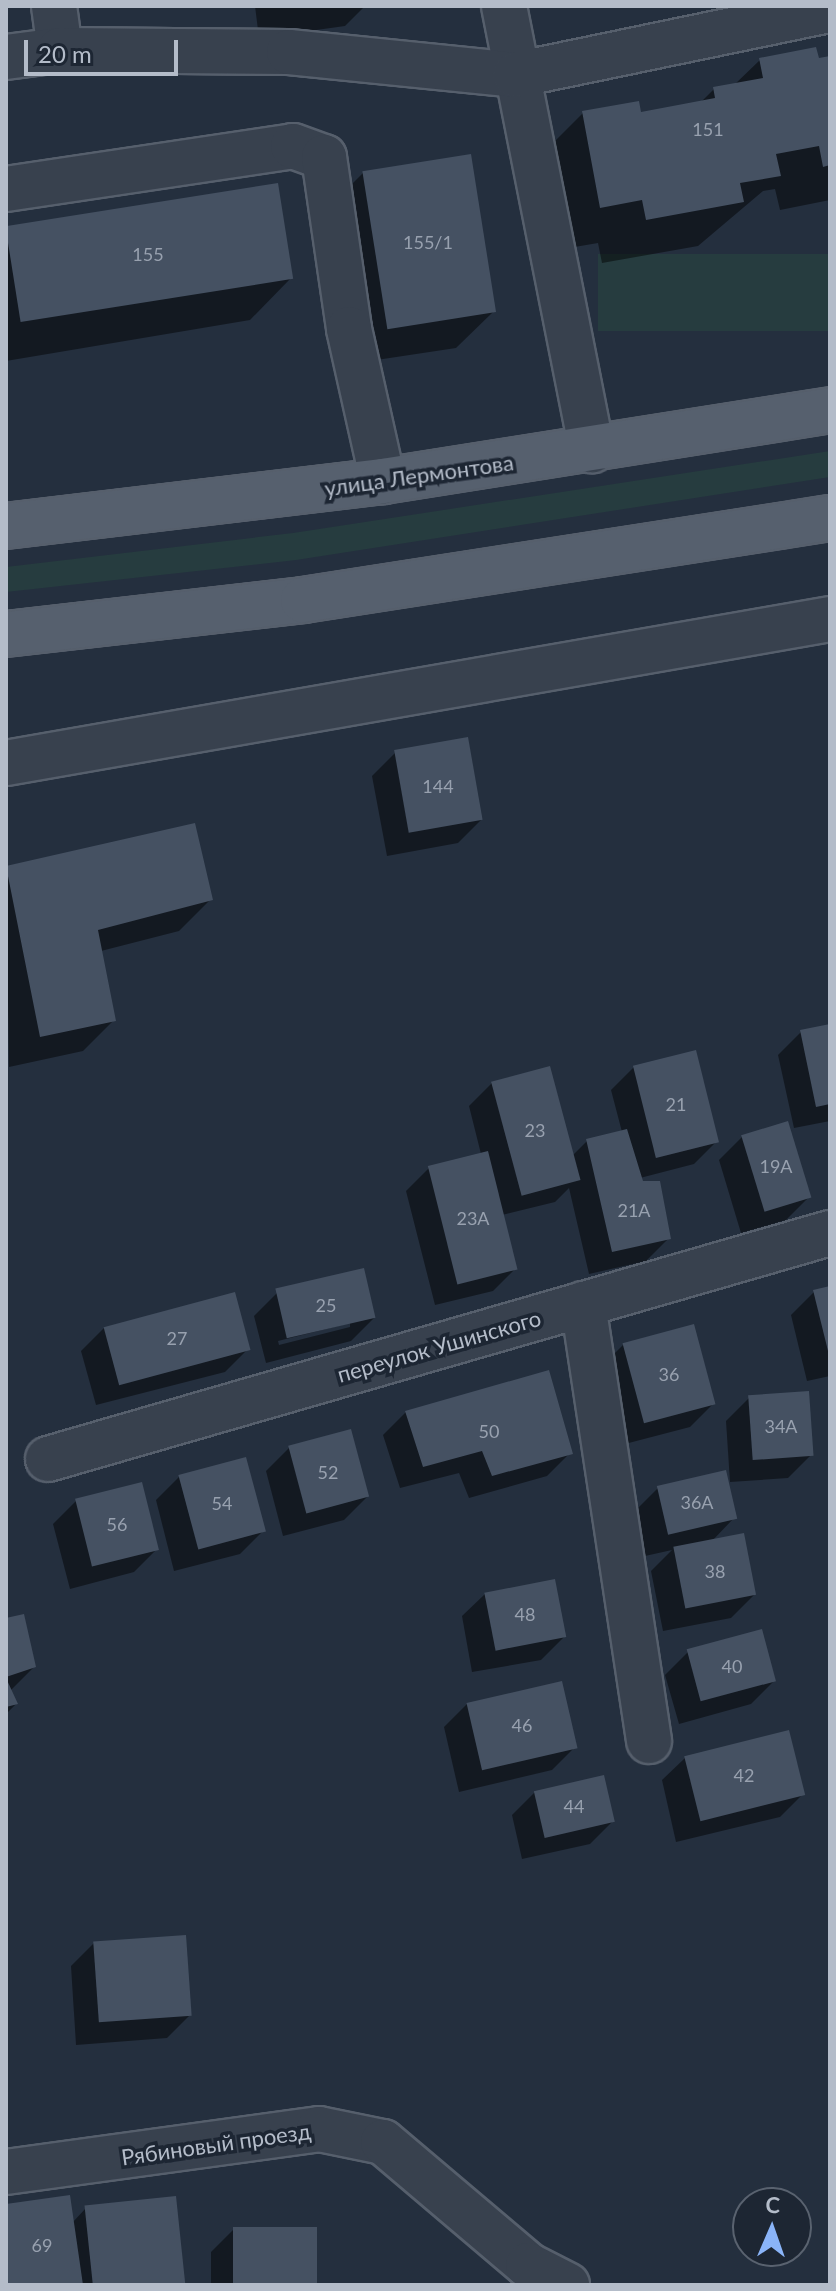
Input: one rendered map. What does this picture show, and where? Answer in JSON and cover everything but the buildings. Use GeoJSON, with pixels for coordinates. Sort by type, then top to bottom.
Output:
{"type":"FeatureCollection","features":[{"type":"Feature","properties":{"kind":"main road","name":"улица Лермонтова"},"geometry":{"type":"LineString","coordinates":[[6,526],[383,481],[830,410]]}},
{"type":"Feature","properties":{"kind":"main road"},"geometry":{"type":"LineString","coordinates":[[6,634],[303,600],[830,518]]}},
{"type":"Feature","properties":{"kind":"street"},"geometry":{"type":"LineString","coordinates":[[54,6],[60,50]]}},
{"type":"Feature","properties":{"kind":"street"},"geometry":{"type":"LineString","coordinates":[[504,6],[515,75],[592,450]]}},
{"type":"Feature","properties":{"kind":"street"},"geometry":{"type":"LineString","coordinates":[[6,57],[60,50],[289,52],[515,75],[830,10]]}},
{"type":"Feature","properties":{"kind":"street"},"geometry":{"type":"LineString","coordinates":[[6,189],[293,146],[324,157],[349,329],[383,481]]}},
{"type":"Feature","properties":{"kind":"street"},"geometry":{"type":"LineString","coordinates":[[6,763],[830,619]]}},
{"type":"Feature","properties":{"kind":"street","name":"переулок Ушинского"},"geometry":{"type":"LineString","coordinates":[[48,1459],[830,1233]]}},
{"type":"Feature","properties":{"kind":"street"},"geometry":{"type":"LineString","coordinates":[[583,1304],[649,1741]]}},
{"type":"Feature","properties":{"kind":"street","name":"Рябиновый проезд"},"geometry":{"type":"LineString","coordinates":[[6,2172],[319,2129],[383,2142],[528,2265],[567,2285]]}},
{"type":"Feature","properties":{"kind":"green space"},"geometry":{"type":"Polygon","coordinates":[[[598,254],[830,254],[830,331],[598,331],[598,254]]]}},
{"type":"Feature","properties":{"kind":"green space"},"geometry":{"type":"Polygon","coordinates":[[[830,451],[830,477],[296,560],[6,592],[6,567],[293,533],[830,451]]]}}]}
